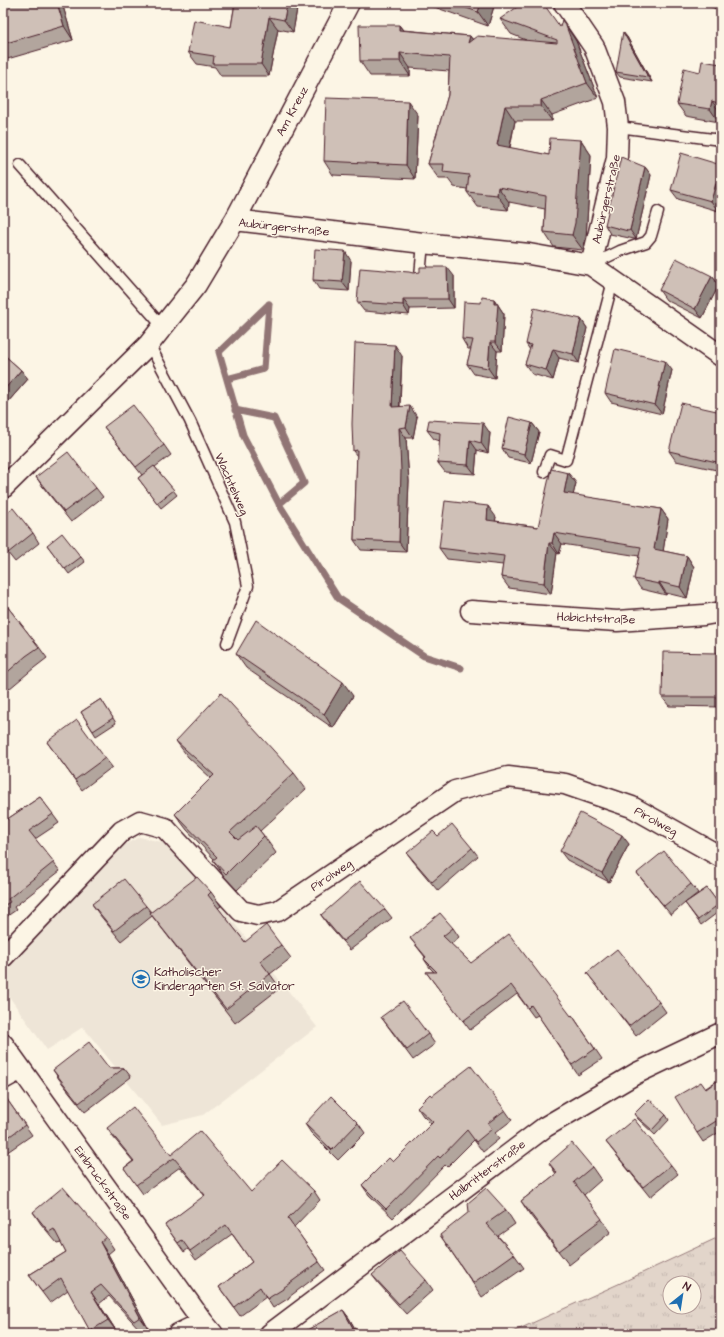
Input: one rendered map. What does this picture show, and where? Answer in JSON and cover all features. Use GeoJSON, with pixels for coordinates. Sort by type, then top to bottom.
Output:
{"type":"FeatureCollection","features":[{"type":"Feature","properties":{"kind":"street","name":"Am Kreuz"},"geometry":{"type":"LineString","coordinates":[[235,220],[349,3]]}},
{"type":"Feature","properties":{"kind":"street","name":"Aubürgerstraße"},"geometry":{"type":"LineString","coordinates":[[564,3],[594,47],[615,102],[618,128],[617,158],[591,265]]}},
{"type":"Feature","properties":{"kind":"street","name":"Aubürgerstraße"},"geometry":{"type":"LineString","coordinates":[[3,488],[149,344],[196,284],[235,220],[422,243],[529,254],[591,265],[721,356]]}},
{"type":"Feature","properties":{"kind":"street","name":"Habichtstraße"},"geometry":{"type":"LineString","coordinates":[[471,611],[617,621],[704,615],[721,612]]}},
{"type":"Feature","properties":{"kind":"street","name":"Pirolweg"},"geometry":{"type":"LineString","coordinates":[[3,957],[122,831],[140,821],[165,828],[241,911],[258,915],[278,911],[455,791],[508,777],[565,784],[632,807],[721,858]]}},
{"type":"Feature","properties":{"kind":"street","name":"Halbritterstraße"},"geometry":{"type":"LineString","coordinates":[[270,1334],[544,1127],[637,1073],[721,1033]]}},
{"type":"Feature","properties":{"kind":"street","name":"Einbruckstraße"},"geometry":{"type":"LineString","coordinates":[[3,1044],[208,1328]]}},
{"type":"Feature","properties":{"kind":"street"},"geometry":{"type":"LineString","coordinates":[[3,1079],[21,1070]]}},
{"type":"Feature","properties":{"kind":"street"},"geometry":{"type":"LineString","coordinates":[[178,1334],[208,1328]]}},
{"type":"Feature","properties":{"kind":"lane"},"geometry":{"type":"LineString","coordinates":[[618,128],[721,140]]}},
{"type":"Feature","properties":{"kind":"lane"},"geometry":{"type":"LineString","coordinates":[[20,165],[162,327]]}},
{"type":"Feature","properties":{"kind":"lane"},"geometry":{"type":"LineString","coordinates":[[591,265],[620,251],[646,242],[651,236],[658,212]]}},
{"type":"Feature","properties":{"kind":"lane"},"geometry":{"type":"LineString","coordinates":[[420,276],[422,243]]}},
{"type":"Feature","properties":{"kind":"lane"},"geometry":{"type":"LineString","coordinates":[[544,472],[550,455],[566,460],[613,281]]}},
{"type":"Feature","properties":{"kind":"lane","name":"Wachtelweg"},"geometry":{"type":"LineString","coordinates":[[149,344],[190,421],[235,522],[248,586],[227,643]]}},
{"type":"Feature","properties":{"kind":"shaded area","name":"Katholischer Kindergarten St. Salvator"},"geometry":{"type":"Polygon","coordinates":[[[139,837],[162,842],[183,859],[317,1027],[203,1115],[162,1125],[83,1027],[47,1050],[3,988],[3,971],[116,850],[139,837]]]}},
{"type":"Feature","properties":{"kind":"green space"},"geometry":{"type":"Polygon","coordinates":[[[721,1236],[721,1334],[508,1334],[625,1281],[721,1236]]]}},
{"type":"Feature","properties":{"kind":"building"},"geometry":{"type":"Polygon","coordinates":[[[3,3],[57,3],[64,26],[3,44],[3,3]]]}},
{"type":"Feature","properties":{"kind":"building"},"geometry":{"type":"Polygon","coordinates":[[[235,3],[287,3],[284,20],[269,17],[261,64],[213,64],[214,56],[188,52],[194,20],[231,27],[235,3]]]}},
{"type":"Feature","properties":{"kind":"building"},"geometry":{"type":"Polygon","coordinates":[[[452,3],[481,3],[478,12],[452,3]]]}},
{"type":"Feature","properties":{"kind":"building"},"geometry":{"type":"Polygon","coordinates":[[[523,3],[543,3],[560,27],[562,20],[566,26],[587,83],[541,100],[541,106],[505,106],[497,145],[549,155],[550,138],[581,140],[575,223],[572,235],[544,232],[546,196],[498,187],[497,195],[467,192],[469,175],[443,172],[444,164],[428,164],[448,95],[450,57],[400,53],[400,61],[360,61],[359,25],[399,25],[399,30],[470,36],[468,43],[477,36],[557,43],[557,40],[500,19],[523,3]]]}},
{"type":"Feature","properties":{"kind":"building"},"geometry":{"type":"Polygon","coordinates":[[[623,32],[648,77],[616,72],[623,32]]]}},
{"type":"Feature","properties":{"kind":"building"},"geometry":{"type":"Polygon","coordinates":[[[702,61],[721,64],[721,104],[712,101],[710,109],[677,104],[684,68],[700,72],[702,61]]]}},
{"type":"Feature","properties":{"kind":"building"},"geometry":{"type":"Polygon","coordinates":[[[326,98],[408,101],[406,165],[324,161],[326,98]]]}},
{"type":"Feature","properties":{"kind":"building"},"geometry":{"type":"Polygon","coordinates":[[[681,153],[721,165],[711,201],[671,190],[681,153]]]}},
{"type":"Feature","properties":{"kind":"building"},"geometry":{"type":"Polygon","coordinates":[[[621,157],[645,167],[630,230],[628,231],[605,225],[621,157]]]}},
{"type":"Feature","properties":{"kind":"building"},"geometry":{"type":"Polygon","coordinates":[[[315,249],[345,251],[342,282],[313,280],[315,249]]]}},
{"type":"Feature","properties":{"kind":"building"},"geometry":{"type":"Polygon","coordinates":[[[676,258],[712,276],[695,309],[659,290],[676,258]]]}},
{"type":"Feature","properties":{"kind":"building"},"geometry":{"type":"Polygon","coordinates":[[[420,267],[447,267],[448,299],[403,299],[403,305],[357,302],[360,268],[413,273],[420,272],[420,267]]]}},
{"type":"Feature","properties":{"kind":"building"},"geometry":{"type":"Polygon","coordinates":[[[482,297],[494,299],[494,304],[498,304],[495,342],[490,342],[488,368],[467,364],[473,340],[462,339],[464,302],[481,303],[482,297]]]}},
{"type":"Feature","properties":{"kind":"building"},"geometry":{"type":"Polygon","coordinates":[[[534,308],[581,319],[573,354],[553,349],[546,370],[525,364],[531,345],[526,344],[534,308]]]}},
{"type":"Feature","properties":{"kind":"building"},"geometry":{"type":"Polygon","coordinates":[[[355,343],[395,345],[392,407],[410,406],[406,427],[399,428],[401,470],[399,542],[354,540],[357,450],[353,451],[352,424],[355,343]]]}},
{"type":"Feature","properties":{"kind":"building"},"geometry":{"type":"Polygon","coordinates":[[[615,349],[665,361],[655,405],[605,393],[615,349]]]}},
{"type":"Feature","properties":{"kind":"building"},"geometry":{"type":"Polygon","coordinates":[[[3,354],[21,370],[3,391],[3,354]]]}},
{"type":"Feature","properties":{"kind":"building"},"geometry":{"type":"Polygon","coordinates":[[[681,403],[721,412],[721,463],[669,451],[681,403]]]}},
{"type":"Feature","properties":{"kind":"building"},"geometry":{"type":"Polygon","coordinates":[[[133,405],[164,445],[136,467],[104,427],[133,405]]]}},
{"type":"Feature","properties":{"kind":"building"},"geometry":{"type":"Polygon","coordinates":[[[509,417],[532,423],[524,454],[502,448],[509,417]]]}},
{"type":"Feature","properties":{"kind":"building"},"geometry":{"type":"Polygon","coordinates":[[[429,420],[483,423],[481,443],[470,440],[468,465],[438,463],[440,433],[427,430],[429,420]]]}},
{"type":"Feature","properties":{"kind":"building"},"geometry":{"type":"Polygon","coordinates":[[[68,452],[96,488],[64,512],[36,477],[68,452]]]}},
{"type":"Feature","properties":{"kind":"building"},"geometry":{"type":"Polygon","coordinates":[[[154,466],[174,490],[157,503],[138,478],[154,466]]]}},
{"type":"Feature","properties":{"kind":"building"},"geometry":{"type":"Polygon","coordinates":[[[551,469],[568,473],[564,493],[661,509],[654,549],[687,556],[680,587],[659,582],[659,584],[634,579],[641,547],[554,533],[552,543],[549,543],[544,583],[501,577],[504,556],[439,548],[445,501],[488,506],[487,520],[538,527],[551,469]]]}},
{"type":"Feature","properties":{"kind":"building"},"geometry":{"type":"Polygon","coordinates":[[[13,508],[33,533],[8,553],[3,546],[3,515],[13,508]]]}},
{"type":"Feature","properties":{"kind":"building"},"geometry":{"type":"Polygon","coordinates":[[[62,533],[81,557],[65,569],[47,545],[62,533]]]}},
{"type":"Feature","properties":{"kind":"building"},"geometry":{"type":"Polygon","coordinates":[[[3,601],[39,647],[3,676],[3,601]]]}},
{"type":"Feature","properties":{"kind":"building"},"geometry":{"type":"Polygon","coordinates":[[[256,620],[343,682],[324,714],[236,654],[256,620]]]}},
{"type":"Feature","properties":{"kind":"building"},"geometry":{"type":"Polygon","coordinates":[[[717,646],[721,646],[721,697],[662,697],[663,652],[717,653],[717,646]]]}},
{"type":"Feature","properties":{"kind":"building"},"geometry":{"type":"Polygon","coordinates":[[[221,693],[294,773],[230,832],[238,840],[256,826],[264,836],[226,874],[213,860],[217,857],[175,814],[214,775],[176,741],[221,693]]]}},
{"type":"Feature","properties":{"kind":"building"},"geometry":{"type":"Polygon","coordinates":[[[101,699],[113,718],[93,731],[81,712],[101,699]]]}},
{"type":"Feature","properties":{"kind":"building"},"geometry":{"type":"Polygon","coordinates":[[[77,720],[105,758],[75,780],[47,742],[77,720]]]}},
{"type":"Feature","properties":{"kind":"building"},"geometry":{"type":"Polygon","coordinates":[[[40,797],[53,814],[29,831],[54,862],[8,899],[10,902],[3,906],[3,822],[40,797]]]}},
{"type":"Feature","properties":{"kind":"building"},"geometry":{"type":"Polygon","coordinates":[[[580,813],[622,835],[602,873],[560,851],[580,813]]]}},
{"type":"Feature","properties":{"kind":"building"},"geometry":{"type":"Polygon","coordinates":[[[452,824],[472,848],[432,882],[407,853],[433,831],[438,836],[452,824]]]}},
{"type":"Feature","properties":{"kind":"building"},"geometry":{"type":"Polygon","coordinates":[[[664,851],[691,884],[664,906],[637,873],[664,851]]]}},
{"type":"Feature","properties":{"kind":"building"},"geometry":{"type":"Polygon","coordinates":[[[197,877],[211,892],[208,895],[245,942],[266,925],[281,945],[260,961],[270,974],[226,1009],[150,913],[197,877]]]}},
{"type":"Feature","properties":{"kind":"building"},"geometry":{"type":"Polygon","coordinates":[[[124,879],[146,906],[114,931],[92,904],[124,879]]]}},
{"type":"Feature","properties":{"kind":"building"},"geometry":{"type":"Polygon","coordinates":[[[360,881],[385,909],[343,941],[321,915],[360,881]]]}},
{"type":"Feature","properties":{"kind":"building"},"geometry":{"type":"Polygon","coordinates":[[[707,888],[719,904],[698,920],[685,903],[707,888]]]}},
{"type":"Feature","properties":{"kind":"building"},"geometry":{"type":"Polygon","coordinates":[[[440,913],[453,928],[443,936],[471,963],[509,934],[571,1016],[572,1015],[595,1049],[572,1065],[531,1005],[528,1008],[511,985],[463,1021],[426,972],[437,972],[424,959],[426,957],[410,938],[440,913]]]}},
{"type":"Feature","properties":{"kind":"building"},"geometry":{"type":"Polygon","coordinates":[[[617,949],[659,1002],[629,1026],[587,973],[617,949]]]}},
{"type":"Feature","properties":{"kind":"building"},"geometry":{"type":"Polygon","coordinates":[[[403,1001],[428,1034],[407,1050],[381,1017],[403,1001]]]}},
{"type":"Feature","properties":{"kind":"building"},"geometry":{"type":"Polygon","coordinates":[[[89,1042],[109,1068],[124,1068],[79,1103],[53,1070],[89,1042]]]}},
{"type":"Feature","properties":{"kind":"building"},"geometry":{"type":"Polygon","coordinates":[[[471,1066],[505,1110],[488,1123],[492,1129],[476,1142],[467,1130],[440,1158],[438,1156],[386,1209],[362,1185],[389,1158],[393,1162],[433,1122],[417,1107],[430,1094],[432,1096],[471,1066]]]}},
{"type":"Feature","properties":{"kind":"building"},"geometry":{"type":"Polygon","coordinates":[[[721,1078],[721,1118],[697,1133],[675,1097],[701,1082],[706,1089],[721,1078]]]}},
{"type":"Feature","properties":{"kind":"building"},"geometry":{"type":"Polygon","coordinates":[[[331,1096],[358,1123],[332,1150],[305,1124],[331,1096]]]}},
{"type":"Feature","properties":{"kind":"building"},"geometry":{"type":"Polygon","coordinates":[[[6,1098],[25,1125],[3,1141],[3,1100],[6,1098]]]}},
{"type":"Feature","properties":{"kind":"building"},"geometry":{"type":"Polygon","coordinates":[[[649,1099],[666,1115],[652,1130],[634,1114],[649,1099]]]}},
{"type":"Feature","properties":{"kind":"building"},"geometry":{"type":"Polygon","coordinates":[[[133,1107],[171,1155],[200,1131],[251,1192],[282,1160],[314,1191],[288,1218],[319,1262],[267,1299],[260,1287],[234,1307],[219,1287],[252,1262],[226,1225],[190,1251],[182,1240],[178,1243],[165,1225],[205,1195],[174,1158],[136,1185],[124,1168],[134,1161],[107,1128],[133,1107]]]}},
{"type":"Feature","properties":{"kind":"building"},"geometry":{"type":"Polygon","coordinates":[[[634,1119],[671,1165],[643,1187],[606,1142],[634,1119]]]}},
{"type":"Feature","properties":{"kind":"building"},"geometry":{"type":"Polygon","coordinates":[[[572,1143],[592,1167],[574,1182],[602,1219],[559,1251],[521,1201],[557,1173],[549,1163],[572,1143]]]}},
{"type":"Feature","properties":{"kind":"building"},"geometry":{"type":"Polygon","coordinates":[[[63,1187],[106,1237],[100,1242],[140,1317],[134,1321],[101,1285],[91,1292],[108,1320],[90,1331],[61,1278],[42,1292],[29,1275],[66,1252],[54,1229],[49,1232],[33,1212],[63,1187]]]}},
{"type":"Feature","properties":{"kind":"building"},"geometry":{"type":"Polygon","coordinates":[[[486,1188],[506,1210],[486,1224],[514,1254],[473,1283],[440,1235],[469,1212],[468,1203],[486,1188]]]}},
{"type":"Feature","properties":{"kind":"building"},"geometry":{"type":"Polygon","coordinates":[[[400,1251],[426,1280],[399,1304],[372,1275],[400,1251]]]}},
{"type":"Feature","properties":{"kind":"building"},"geometry":{"type":"Polygon","coordinates":[[[343,1310],[353,1328],[343,1334],[302,1334],[307,1330],[343,1310]]]}},
{"type":"Feature","properties":{"kind":"waterway"},"geometry":{"type":"LineString","coordinates":[[269,304],[219,352],[243,435],[279,504],[338,598],[424,656],[461,668]]}},
{"type":"Feature","properties":{"kind":"waterway"},"geometry":{"type":"LineString","coordinates":[[227,379],[264,369],[269,304]]}},
{"type":"Feature","properties":{"kind":"waterway"},"geometry":{"type":"LineString","coordinates":[[235,410],[274,418],[304,483],[279,504]]}},
{"type":"Feature","properties":{"kind":"place","name":"Katholischer Kindergarten St. Salvator"},"geometry":{"type":"Point","coordinates":[141,979]}}]}
